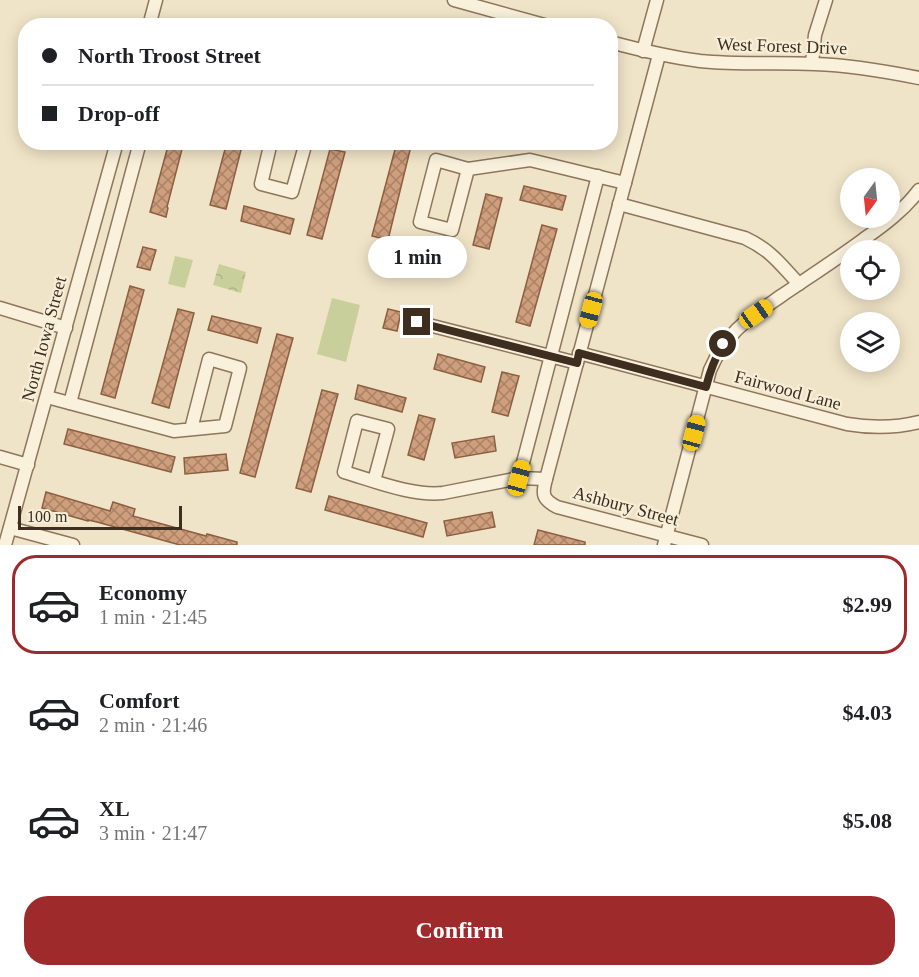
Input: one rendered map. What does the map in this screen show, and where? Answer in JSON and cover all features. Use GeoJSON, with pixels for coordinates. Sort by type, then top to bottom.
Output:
{"type":"FeatureCollection","features":[{"type":"Feature","properties":{"kind":"street"},"geometry":{"type":"LineString","coordinates":[[151,18],[156,0]]}},
{"type":"Feature","properties":{"kind":"street"},"geometry":{"type":"LineString","coordinates":[[454,0],[488,4],[526,18]]}},
{"type":"Feature","properties":{"kind":"street"},"geometry":{"type":"LineString","coordinates":[[643,51],[657,0]]}},
{"type":"Feature","properties":{"kind":"street"},"geometry":{"type":"LineString","coordinates":[[812,63],[815,35],[826,0]]}},
{"type":"Feature","properties":{"kind":"street","name":"West Forest Drive"},"geometry":{"type":"LineString","coordinates":[[618,44],[659,55],[701,61],[841,65],[919,78]]}},
{"type":"Feature","properties":{"kind":"street"},"geometry":{"type":"LineString","coordinates":[[375,481],[388,429],[357,421],[344,472],[375,481],[419,493],[431,494],[519,478],[546,479],[659,55]]}},
{"type":"Feature","properties":{"kind":"street","name":"North Iowa Street"},"geometry":{"type":"LineString","coordinates":[[5,545],[115,150]]}},
{"type":"Feature","properties":{"kind":"street"},"geometry":{"type":"LineString","coordinates":[[70,403],[138,150]]}},
{"type":"Feature","properties":{"kind":"street"},"geometry":{"type":"LineString","coordinates":[[270,150],[261,184],[292,192],[304,150]]}},
{"type":"Feature","properties":{"kind":"street"},"geometry":{"type":"LineString","coordinates":[[468,169],[452,230],[420,222],[436,160],[468,169],[530,160],[625,183]]}},
{"type":"Feature","properties":{"kind":"street"},"geometry":{"type":"LineString","coordinates":[[519,478],[598,176]]}},
{"type":"Feature","properties":{"kind":"street"},"geometry":{"type":"LineString","coordinates":[[665,540],[710,370],[723,344],[738,327],[891,219],[919,190]]}},
{"type":"Feature","properties":{"kind":"street"},"geometry":{"type":"LineString","coordinates":[[619,204],[745,238],[772,254],[799,284]]}},
{"type":"Feature","properties":{"kind":"street"},"geometry":{"type":"LineString","coordinates":[[0,308],[66,328]]}},
{"type":"Feature","properties":{"kind":"street","name":"Fairwood Lane"},"geometry":{"type":"LineString","coordinates":[[417,322],[550,356],[578,358],[706,387],[847,424],[888,427],[919,422]]}},
{"type":"Feature","properties":{"kind":"street"},"geometry":{"type":"LineString","coordinates":[[47,397],[174,430],[191,429],[225,426],[240,368],[209,359],[191,429]]}},
{"type":"Feature","properties":{"kind":"street"},"geometry":{"type":"LineString","coordinates":[[0,457],[28,465]]}},
{"type":"Feature","properties":{"kind":"street","name":"Ashbury Street"},"geometry":{"type":"LineString","coordinates":[[546,479],[544,496],[548,502],[557,507],[665,540],[702,545]]}},
{"type":"Feature","properties":{"kind":"street"},"geometry":{"type":"LineString","coordinates":[[10,528],[74,545]]}},
{"type":"Feature","properties":{"kind":"green space"},"geometry":{"type":"Polygon","coordinates":[[[175,256],[193,260],[185,288],[168,284],[175,256]]]}},
{"type":"Feature","properties":{"kind":"green space"},"geometry":{"type":"Polygon","coordinates":[[[219,264],[246,272],[241,293],[213,285],[219,264]]]}},
{"type":"Feature","properties":{"kind":"green space"},"geometry":{"type":"Polygon","coordinates":[[[332,298],[360,305],[346,362],[317,354],[332,298]]]}},
{"type":"Feature","properties":{"kind":"building"},"geometry":{"type":"Polygon","coordinates":[[[167,150],[182,150],[166,217],[150,212],[167,150]]]}},
{"type":"Feature","properties":{"kind":"building"},"geometry":{"type":"Polygon","coordinates":[[[225,150],[241,150],[226,209],[210,205],[225,150]]]}},
{"type":"Feature","properties":{"kind":"building"},"geometry":{"type":"Polygon","coordinates":[[[330,150],[345,152],[322,239],[307,235],[330,150]]]}},
{"type":"Feature","properties":{"kind":"building"},"geometry":{"type":"Polygon","coordinates":[[[395,150],[410,150],[388,240],[372,236],[395,150]]]}},
{"type":"Feature","properties":{"kind":"building"},"geometry":{"type":"Polygon","coordinates":[[[524,186],[566,196],[562,210],[520,200],[524,186]]]}},
{"type":"Feature","properties":{"kind":"building"},"geometry":{"type":"Polygon","coordinates":[[[486,194],[502,198],[489,249],[473,245],[486,194]]]}},
{"type":"Feature","properties":{"kind":"building"},"geometry":{"type":"Polygon","coordinates":[[[244,206],[294,219],[290,234],[241,221],[244,206]]]}},
{"type":"Feature","properties":{"kind":"building"},"geometry":{"type":"Polygon","coordinates":[[[542,225],[557,229],[530,326],[516,322],[542,225]]]}},
{"type":"Feature","properties":{"kind":"building"},"geometry":{"type":"Polygon","coordinates":[[[408,244],[457,257],[453,271],[405,258],[408,244]]]}},
{"type":"Feature","properties":{"kind":"building"},"geometry":{"type":"Polygon","coordinates":[[[143,247],[156,250],[150,270],[137,267],[143,247]]]}},
{"type":"Feature","properties":{"kind":"building"},"geometry":{"type":"Polygon","coordinates":[[[130,286],[144,290],[115,398],[101,394],[130,286]]]}},
{"type":"Feature","properties":{"kind":"building"},"geometry":{"type":"Polygon","coordinates":[[[178,309],[194,313],[169,408],[152,403],[178,309]]]}},
{"type":"Feature","properties":{"kind":"building"},"geometry":{"type":"Polygon","coordinates":[[[388,309],[401,312],[397,331],[383,328],[388,309]]]}},
{"type":"Feature","properties":{"kind":"building"},"geometry":{"type":"Polygon","coordinates":[[[212,316],[261,328],[257,343],[208,330],[212,316]]]}},
{"type":"Feature","properties":{"kind":"building"},"geometry":{"type":"Polygon","coordinates":[[[277,334],[293,338],[255,477],[240,473],[277,334]]]}},
{"type":"Feature","properties":{"kind":"building"},"geometry":{"type":"Polygon","coordinates":[[[438,354],[485,367],[481,382],[434,369],[438,354]]]}},
{"type":"Feature","properties":{"kind":"building"},"geometry":{"type":"Polygon","coordinates":[[[502,372],[519,376],[508,416],[492,412],[502,372]]]}},
{"type":"Feature","properties":{"kind":"building"},"geometry":{"type":"Polygon","coordinates":[[[358,385],[406,398],[402,412],[355,399],[358,385]]]}},
{"type":"Feature","properties":{"kind":"building"},"geometry":{"type":"Polygon","coordinates":[[[322,390],[338,394],[311,492],[296,488],[322,390]]]}},
{"type":"Feature","properties":{"kind":"building"},"geometry":{"type":"Polygon","coordinates":[[[419,415],[435,419],[424,460],[408,455],[419,415]]]}},
{"type":"Feature","properties":{"kind":"building"},"geometry":{"type":"Polygon","coordinates":[[[68,429],[175,457],[171,472],[64,444],[68,429]]]}},
{"type":"Feature","properties":{"kind":"building"},"geometry":{"type":"Polygon","coordinates":[[[494,436],[496,451],[455,458],[452,443],[494,436]]]}},
{"type":"Feature","properties":{"kind":"building"},"geometry":{"type":"Polygon","coordinates":[[[226,454],[228,470],[185,474],[184,458],[226,454]]]}},
{"type":"Feature","properties":{"kind":"building"},"geometry":{"type":"Polygon","coordinates":[[[46,492],[110,511],[113,502],[135,509],[133,516],[237,542],[237,545],[180,545],[88,521],[42,508],[46,492]]]}},
{"type":"Feature","properties":{"kind":"building"},"geometry":{"type":"Polygon","coordinates":[[[329,496],[427,523],[423,537],[325,510],[329,496]]]}},
{"type":"Feature","properties":{"kind":"building"},"geometry":{"type":"Polygon","coordinates":[[[492,512],[495,527],[447,536],[444,521],[492,512]]]}},
{"type":"Feature","properties":{"kind":"building"},"geometry":{"type":"Polygon","coordinates":[[[538,530],[585,542],[585,545],[534,545],[538,530]]]}},
{"type":"Feature","properties":{"kind":"route"},"geometry":{"type":"LineString","coordinates":[[417,322],[577,363],[579,353],[706,387],[710,370],[723,344]]}}]}
